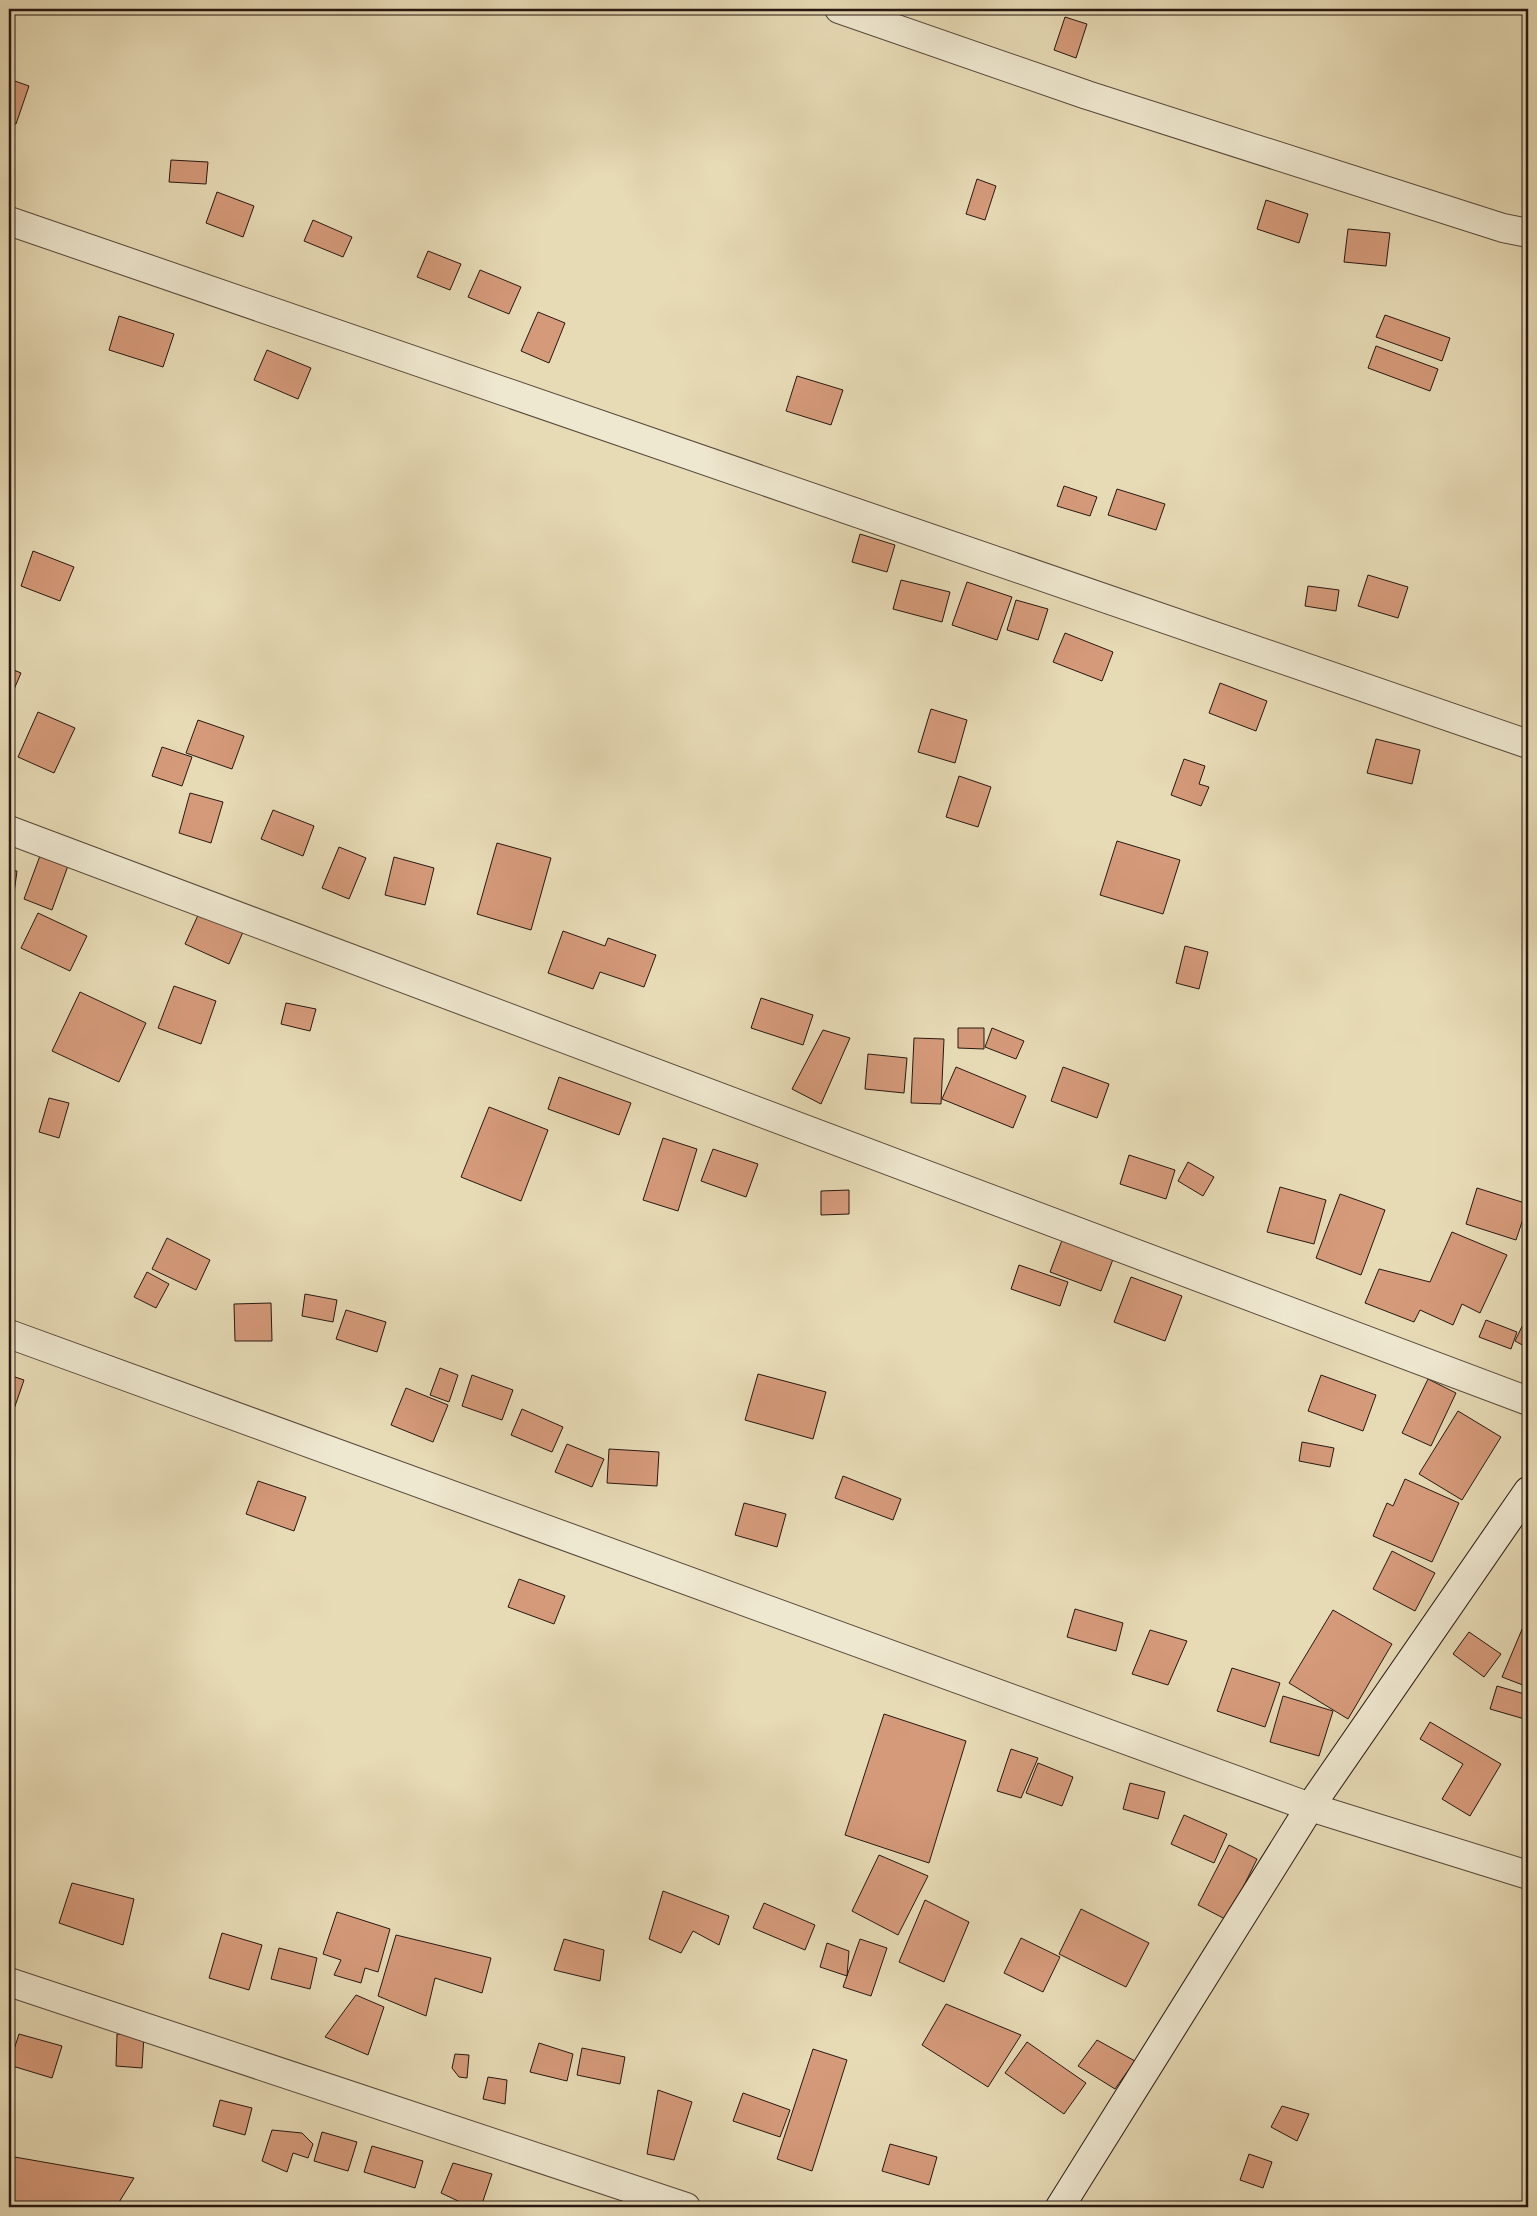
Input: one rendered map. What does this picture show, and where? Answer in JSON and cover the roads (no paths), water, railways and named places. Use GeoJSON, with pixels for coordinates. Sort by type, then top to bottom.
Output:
{"type":"FeatureCollection","features":[{"type":"Feature","properties":{"kind":"street"},"geometry":{"type":"LineString","coordinates":[[839,9],[1087,96],[1503,228],[1528,233]]}},
{"type":"Feature","properties":{"kind":"street"},"geometry":{"type":"LineString","coordinates":[[9,222],[1528,744]]}},
{"type":"Feature","properties":{"kind":"street"},"geometry":{"type":"LineString","coordinates":[[9,830],[1528,1401]]}},
{"type":"Feature","properties":{"kind":"street"},"geometry":{"type":"LineString","coordinates":[[9,1334],[1310,1807],[1528,1875]]}},
{"type":"Feature","properties":{"kind":"street"},"geometry":{"type":"LineString","coordinates":[[1060,2207],[1310,1807],[1528,1491]]}},
{"type":"Feature","properties":{"kind":"street"},"geometry":{"type":"LineString","coordinates":[[9,1982],[686,2207]]}}]}
